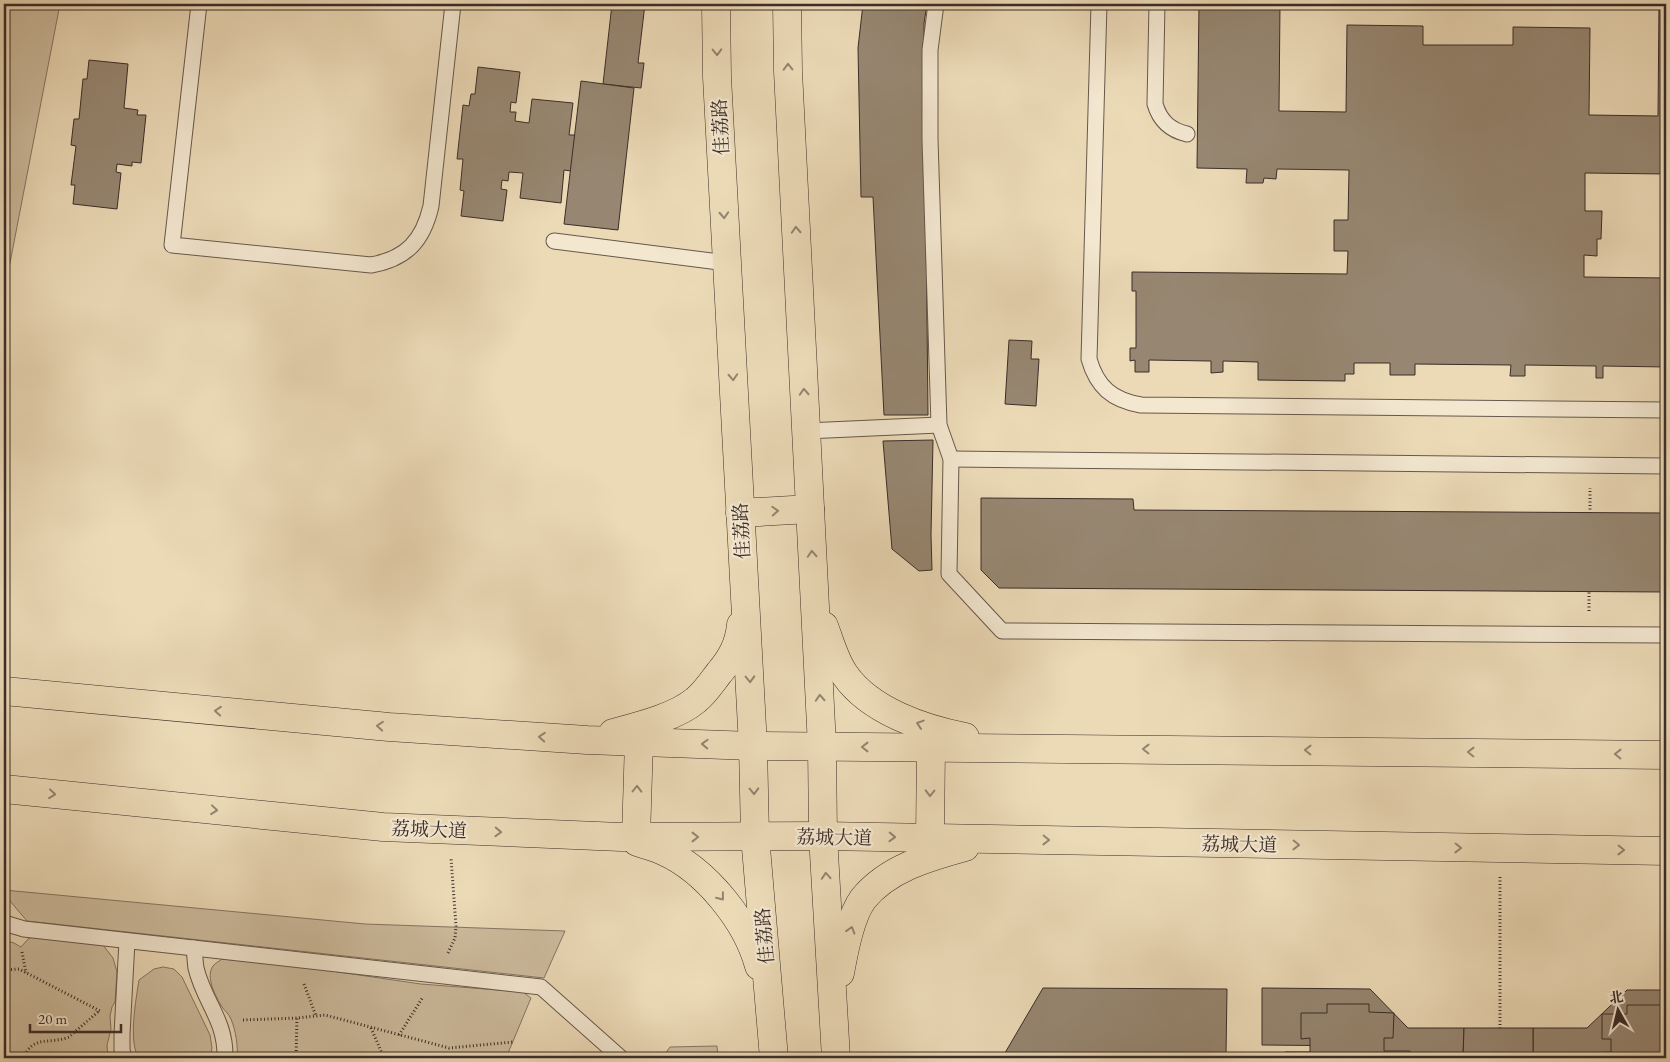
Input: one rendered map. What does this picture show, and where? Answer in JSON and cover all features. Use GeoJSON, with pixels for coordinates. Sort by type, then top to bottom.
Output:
{"type":"FeatureCollection","features":[{"type":"Feature","properties":{"kind":"main road","name":"佳荔路"},"geometry":{"type":"LineString","coordinates":[[716,4],[717,77],[753,746],[755,836],[774,1058]]}},
{"type":"Feature","properties":{"kind":"main road"},"geometry":{"type":"LineString","coordinates":[[787,4],[788,71],[822,746],[823,836],[836,1058]]}},
{"type":"Feature","properties":{"kind":"main road"},"geometry":{"type":"LineString","coordinates":[[740,513],[810,509]]}},
{"type":"Feature","properties":{"kind":"main road"},"geometry":{"type":"LineString","coordinates":[[587,740],[644,725],[676,712],[696,700],[723,669],[740,639],[745,591]]}},
{"type":"Feature","properties":{"kind":"main road"},"geometry":{"type":"LineString","coordinates":[[815,603],[844,674],[854,687],[869,699],[914,723],[956,736],[1018,747]]}},
{"type":"Feature","properties":{"kind":"main road"},"geometry":{"type":"LineString","coordinates":[[4,691],[389,727],[587,740],[753,746],[1666,754]]}},
{"type":"Feature","properties":{"kind":"main road"},"geometry":{"type":"LineString","coordinates":[[639,741],[629,837],[663,851],[686,864],[721,897],[755,950],[771,1010]]}},
{"type":"Feature","properties":{"kind":"main road"},"geometry":{"type":"LineString","coordinates":[[930,838],[931,747]]}},
{"type":"Feature","properties":{"kind":"main road","name":"荔城大道"},"geometry":{"type":"LineString","coordinates":[[4,789],[383,827],[629,837],[823,836],[1666,851]]}},
{"type":"Feature","properties":{"kind":"main road"},"geometry":{"type":"LineString","coordinates":[[833,1012],[843,957],[854,919],[863,900],[874,888],[906,867],[920,861],[936,855],[997,840]]}},
{"type":"Feature","properties":{"kind":"lane"},"geometry":{"type":"LineString","coordinates":[[199,4],[172,245],[371,265],[384,263],[407,251],[424,231],[428,219],[453,4]]}},
{"type":"Feature","properties":{"kind":"lane"},"geometry":{"type":"LineString","coordinates":[[936,4],[930,50],[930,138],[939,425],[951,459],[949,574],[1002,631],[1666,635]]}},
{"type":"Feature","properties":{"kind":"lane"},"geometry":{"type":"LineString","coordinates":[[1099,4],[1089,359],[1092,371],[1099,382],[1117,398],[1141,405],[1666,410]]}},
{"type":"Feature","properties":{"kind":"lane"},"geometry":{"type":"LineString","coordinates":[[1157,4],[1155,104],[1158,113],[1169,127],[1187,134]]}},
{"type":"Feature","properties":{"kind":"lane"},"geometry":{"type":"LineString","coordinates":[[554,241],[727,262]]}},
{"type":"Feature","properties":{"kind":"lane"},"geometry":{"type":"LineString","coordinates":[[806,431],[939,425]]}},
{"type":"Feature","properties":{"kind":"lane"},"geometry":{"type":"LineString","coordinates":[[951,459],[1666,466]]}},
{"type":"Feature","properties":{"kind":"lane"},"geometry":{"type":"LineString","coordinates":[[4,923],[24,929],[541,987],[621,1058]]}},
{"type":"Feature","properties":{"kind":"lane"},"geometry":{"type":"LineString","coordinates":[[124,1058],[122,1050],[127,941]]}},
{"type":"Feature","properties":{"kind":"lane"},"geometry":{"type":"LineString","coordinates":[[194,948],[196,967],[223,1032],[225,1058]]}},
{"type":"Feature","properties":{"kind":"path"},"geometry":{"type":"LineString","coordinates":[[399,1035],[436,975],[455,938],[456,926],[449,830]]}},
{"type":"Feature","properties":{"kind":"path"},"geometry":{"type":"LineString","coordinates":[[1500,848],[1500,1028]]}},
{"type":"Feature","properties":{"kind":"path"},"geometry":{"type":"LineString","coordinates":[[295,959],[316,1016]]}},
{"type":"Feature","properties":{"kind":"path"},"geometry":{"type":"LineString","coordinates":[[4,970],[18,970],[123,1023]]}},
{"type":"Feature","properties":{"kind":"path"},"geometry":{"type":"LineString","coordinates":[[23,1058],[26,1050],[40,1042],[69,1037],[99,1011]]}},
{"type":"Feature","properties":{"kind":"path"},"geometry":{"type":"LineString","coordinates":[[220,1025],[238,1020],[325,1015],[449,1048],[513,1042]]}},
{"type":"Feature","properties":{"kind":"path"},"geometry":{"type":"LineString","coordinates":[[296,1058],[297,1018]]}},
{"type":"Feature","properties":{"kind":"path"},"geometry":{"type":"LineString","coordinates":[[370,1027],[384,1058]]}},
{"type":"Feature","properties":{"kind":"shaded area"},"geometry":{"type":"Polygon","coordinates":[[[4,4],[60,4],[4,294],[4,4]]]}},
{"type":"Feature","properties":{"kind":"shaded area"},"geometry":{"type":"Polygon","coordinates":[[[4,890],[365,924],[565,931],[544,978],[27,921],[4,894],[4,890]]]}},
{"type":"Feature","properties":{"kind":"shaded area"},"geometry":{"type":"Polygon","coordinates":[[[36,937],[103,945],[113,958],[117,972],[115,1002],[110,1016],[111,1029],[107,1045],[108,1058],[4,1058],[4,940],[21,947],[29,938],[36,937]]]}},
{"type":"Feature","properties":{"kind":"shaded area"},"geometry":{"type":"Polygon","coordinates":[[[222,959],[297,966],[421,984],[523,992],[531,998],[506,1058],[237,1058],[233,1024],[217,998],[210,976],[213,966],[222,959]]]}},
{"type":"Feature","properties":{"kind":"shaded area"},"geometry":{"type":"Polygon","coordinates":[[[163,967],[174,969],[182,977],[210,1035],[212,1048],[210,1058],[139,1058],[133,1032],[139,980],[154,969],[163,967]]]}},
{"type":"Feature","properties":{"kind":"shaded area"},"geometry":{"type":"Polygon","coordinates":[[[717,1046],[718,1058],[662,1058],[670,1047],[717,1046]]]}},
{"type":"Feature","properties":{"kind":"building"},"geometry":{"type":"Polygon","coordinates":[[[612,4],[645,4],[638,63],[644,63],[641,88],[603,84],[612,4]]]}},
{"type":"Feature","properties":{"kind":"building"},"geometry":{"type":"Polygon","coordinates":[[[863,4],[927,4],[924,23],[928,415],[884,415],[873,197],[861,197],[858,48],[863,4]]]}},
{"type":"Feature","properties":{"kind":"building"},"geometry":{"type":"Polygon","coordinates":[[[1199,4],[1280,4],[1279,111],[1346,112],[1347,25],[1423,26],[1423,45],[1513,45],[1513,27],[1590,28],[1589,115],[1658,116],[1659,4],[1666,4],[1666,174],[1585,173],[1585,211],[1602,211],[1601,239],[1597,239],[1597,256],[1584,255],[1584,277],[1666,278],[1666,367],[1603,366],[1603,378],[1596,378],[1596,366],[1525,365],[1525,376],[1510,376],[1511,365],[1415,364],[1415,375],[1390,375],[1390,363],[1354,363],[1354,374],[1345,374],[1345,381],[1258,380],[1258,362],[1223,361],[1223,372],[1211,373],[1211,361],[1149,360],[1149,372],[1135,372],[1135,360],[1130,361],[1130,348],[1136,348],[1136,291],[1132,291],[1132,272],[1347,274],[1348,251],[1334,251],[1334,220],[1348,220],[1349,170],[1277,169],[1276,179],[1264,178],[1263,183],[1246,183],[1247,169],[1197,168],[1199,4]]]}},
{"type":"Feature","properties":{"kind":"building"},"geometry":{"type":"Polygon","coordinates":[[[89,60],[128,64],[124,108],[138,110],[137,115],[146,115],[141,163],[132,162],[132,166],[117,164],[116,172],[121,173],[117,209],[73,204],[75,185],[71,185],[76,146],[71,145],[74,119],[79,119],[83,79],[87,79],[89,60]]]}},
{"type":"Feature","properties":{"kind":"building"},"geometry":{"type":"Polygon","coordinates":[[[478,67],[520,72],[516,103],[511,102],[510,112],[516,112],[515,121],[529,123],[532,99],[573,103],[569,135],[575,135],[571,171],[564,170],[561,203],[520,198],[523,173],[509,172],[508,181],[502,180],[501,189],[507,190],[503,221],[461,216],[464,191],[460,190],[463,159],[457,159],[463,105],[469,106],[471,94],[475,94],[478,67]]]}},
{"type":"Feature","properties":{"kind":"building"},"geometry":{"type":"Polygon","coordinates":[[[581,81],[634,88],[618,230],[564,224],[581,81]]]}},
{"type":"Feature","properties":{"kind":"building"},"geometry":{"type":"Polygon","coordinates":[[[1009,340],[1032,341],[1031,359],[1039,359],[1036,406],[1005,404],[1009,340]]]}},
{"type":"Feature","properties":{"kind":"building"},"geometry":{"type":"Polygon","coordinates":[[[933,440],[932,570],[919,571],[892,549],[883,441],[933,440]]]}},
{"type":"Feature","properties":{"kind":"building"},"geometry":{"type":"Polygon","coordinates":[[[981,498],[1133,499],[1134,510],[1666,513],[1666,592],[999,588],[981,570],[981,498]]]}},
{"type":"Feature","properties":{"kind":"building"},"geometry":{"type":"Polygon","coordinates":[[[1043,988],[1227,989],[1226,1054],[1081,1054],[1078,1058],[1002,1058],[1043,988]]]}},
{"type":"Feature","properties":{"kind":"building"},"geometry":{"type":"Polygon","coordinates":[[[1262,988],[1370,989],[1408,1028],[1464,1028],[1463,1058],[1378,1058],[1368,1046],[1262,1045],[1262,988]]]}},
{"type":"Feature","properties":{"kind":"building"},"geometry":{"type":"Polygon","coordinates":[[[1627,990],[1666,990],[1666,1049],[1627,1049],[1619,1058],[1533,1058],[1533,1028],[1587,1028],[1627,990]]]}},
{"type":"Feature","properties":{"kind":"building"},"geometry":{"type":"Polygon","coordinates":[[[1327,1004],[1369,1004],[1369,1012],[1394,1013],[1393,1038],[1384,1038],[1384,1051],[1410,1051],[1410,1058],[1285,1058],[1285,1052],[1310,1052],[1310,1038],[1301,1039],[1301,1013],[1327,1013],[1327,1004]]]}},
{"type":"Feature","properties":{"kind":"building"},"geometry":{"type":"Polygon","coordinates":[[[1627,1005],[1666,1005],[1666,1058],[1585,1058],[1585,1053],[1611,1052],[1611,1039],[1602,1039],[1602,1014],[1627,1014],[1627,1005]]]}},
{"type":"Feature","properties":{"kind":"building"},"geometry":{"type":"Polygon","coordinates":[[[1464,1028],[1533,1028],[1533,1058],[1463,1058],[1464,1028]]]}}]}
